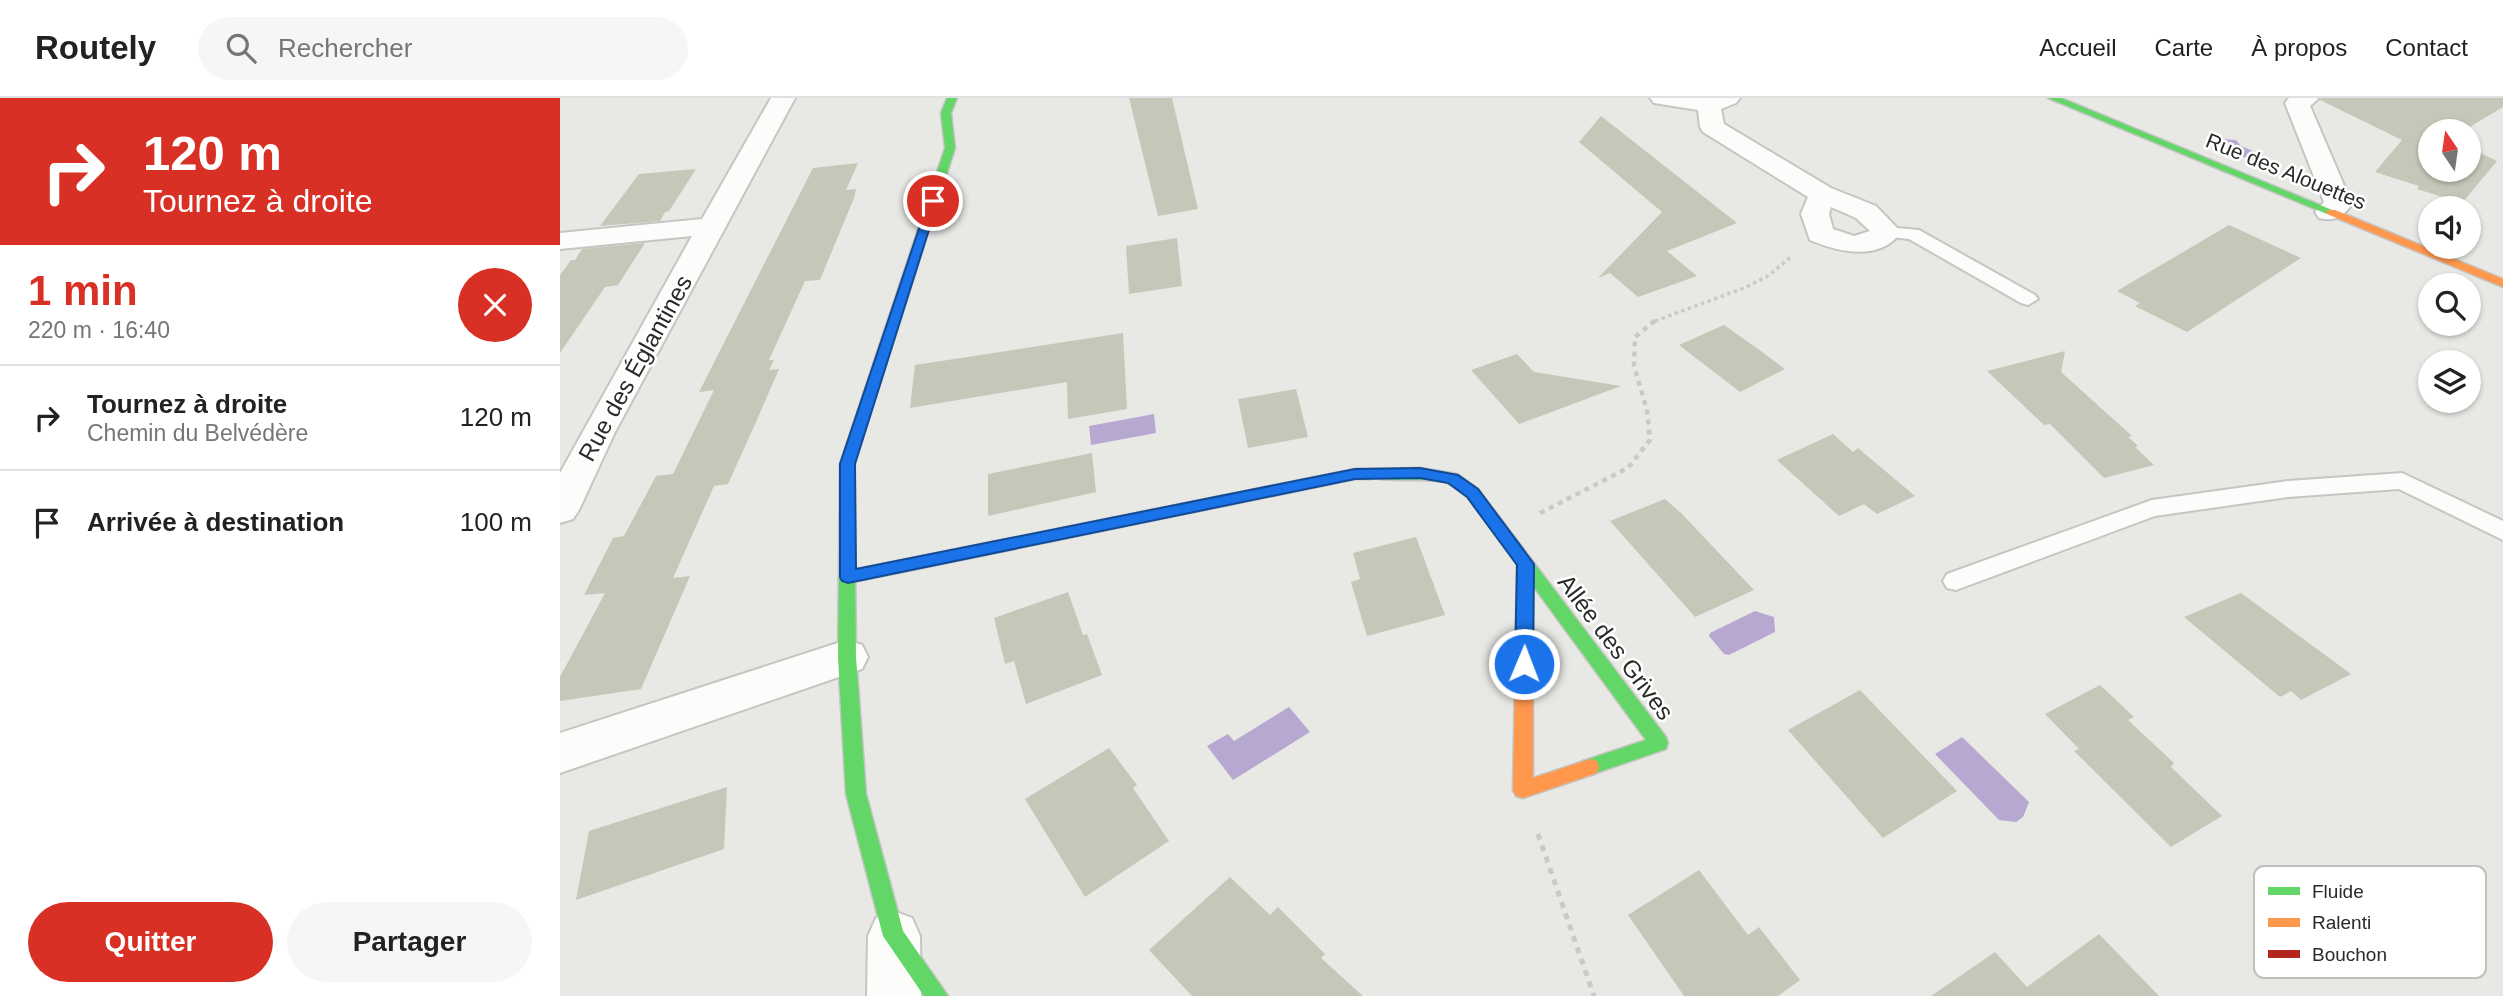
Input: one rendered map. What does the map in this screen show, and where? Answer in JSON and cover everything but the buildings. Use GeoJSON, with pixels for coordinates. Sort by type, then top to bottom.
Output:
{"type":"FeatureCollection","features":[{"type":"Feature","properties":{"kind":"street","name":"Rue des Églantines"},"geometry":{"type":"LineString","coordinates":[[560,510],[598,432],[783,98]]}},
{"type":"Feature","properties":{"kind":"street"},"geometry":{"type":"LineString","coordinates":[[894,996],[894,936],[856,794],[847,657],[848,464],[950,148],[946,113],[951,98]]}},
{"type":"Feature","properties":{"kind":"street"},"geometry":{"type":"LineString","coordinates":[[1662,98],[1719,101],[1712,127],[1822,194],[1866,212],[1887,232],[1875,243],[1843,245],[1820,234],[1815,214],[1822,194]]}},
{"type":"Feature","properties":{"kind":"street","name":"Rue des Alouettes"},"geometry":{"type":"LineString","coordinates":[[2053,98],[2503,283]]}},
{"type":"Feature","properties":{"kind":"street"},"geometry":{"type":"LineString","coordinates":[[2307,98],[2297,103],[2338,204],[2329,212]]}},
{"type":"Feature","properties":{"kind":"street"},"geometry":{"type":"LineString","coordinates":[[560,241],[713,226]]}},
{"type":"Feature","properties":{"kind":"street"},"geometry":{"type":"LineString","coordinates":[[560,436],[598,432]]}},
{"type":"Feature","properties":{"kind":"street","name":"Allée des Grives"},"geometry":{"type":"LineString","coordinates":[[848,577],[1355,474],[1420,473],[1452,478],[1473,493],[1659,743],[1523,790],[1525,564]]}},
{"type":"Feature","properties":{"kind":"street"},"geometry":{"type":"LineString","coordinates":[[560,753],[847,657]]}},
{"type":"Feature","properties":{"kind":"street"},"geometry":{"type":"LineString","coordinates":[[894,936],[937,996]]}},
{"type":"Feature","properties":{"kind":"lane"},"geometry":{"type":"LineString","coordinates":[[1887,232],[1913,234],[2028,299]]}},
{"type":"Feature","properties":{"kind":"lane"},"geometry":{"type":"LineString","coordinates":[[1956,581],[2152,508],[2288,489],[2402,481],[2503,531]]}},
{"type":"Feature","properties":{"kind":"path"},"geometry":{"type":"LineString","coordinates":[[1502,532],[1628,468],[1650,440],[1647,410],[1634,366],[1635,337],[1660,317],[1744,288],[1768,276],[1820,234]]}},
{"type":"Feature","properties":{"kind":"path"},"geometry":{"type":"LineString","coordinates":[[1523,790],[1594,996]]}},
{"type":"Feature","properties":{"kind":"shaded area"},"geometry":{"type":"Polygon","coordinates":[[[2220,139],[2236,140],[2241,146],[2263,155],[2253,161],[2211,144],[2220,139]]]}},
{"type":"Feature","properties":{"kind":"shaded area"},"geometry":{"type":"Polygon","coordinates":[[[1154,414],[1156,433],[1091,445],[1089,426],[1154,414]]]}},
{"type":"Feature","properties":{"kind":"shaded area"},"geometry":{"type":"Polygon","coordinates":[[[1755,611],[1774,617],[1775,632],[1729,655],[1724,654],[1709,636],[1710,633],[1755,611]]]}},
{"type":"Feature","properties":{"kind":"shaded area"},"geometry":{"type":"Polygon","coordinates":[[[1289,707],[1310,732],[1233,780],[1207,746],[1228,734],[1234,741],[1289,707]]]}},
{"type":"Feature","properties":{"kind":"shaded area"},"geometry":{"type":"Polygon","coordinates":[[[1962,737],[2029,802],[2023,817],[2016,822],[1999,820],[1935,754],[1962,737]]]}},
{"type":"Feature","properties":{"kind":"traffic: fast"},"geometry":{"type":"LineString","coordinates":[[899,305],[950,148],[946,113],[952,98]]}},
{"type":"Feature","properties":{"kind":"traffic: fast"},"geometry":{"type":"LineString","coordinates":[[2053,98],[2331,212]]}},
{"type":"Feature","properties":{"kind":"traffic: fast"},"geometry":{"type":"LineString","coordinates":[[1372,474],[1420,473],[1452,478],[1473,493],[1659,743],[1590,767]]}},
{"type":"Feature","properties":{"kind":"traffic: fast"},"geometry":{"type":"LineString","coordinates":[[847,567],[847,657],[856,794],[894,936],[937,996]]}},
{"type":"Feature","properties":{"kind":"traffic: slow"},"geometry":{"type":"LineString","coordinates":[[2331,212],[2503,283]]}},
{"type":"Feature","properties":{"kind":"traffic: slow"},"geometry":{"type":"LineString","coordinates":[[1525,564],[1523,790],[1590,767]]}},
{"type":"Feature","properties":{"kind":"traffic: jam"},"geometry":{"type":"LineString","coordinates":[[847,567],[847,464],[899,305]]}},
{"type":"Feature","properties":{"kind":"traffic: jam"},"geometry":{"type":"LineString","coordinates":[[848,577],[1355,474],[1372,474]]}},
{"type":"Feature","properties":{"kind":"route"},"geometry":{"type":"LineString","coordinates":[[933,201],[848,464],[848,577],[1355,474],[1420,473],[1452,478],[1473,493],[1525,564],[1524,664]]}}]}
